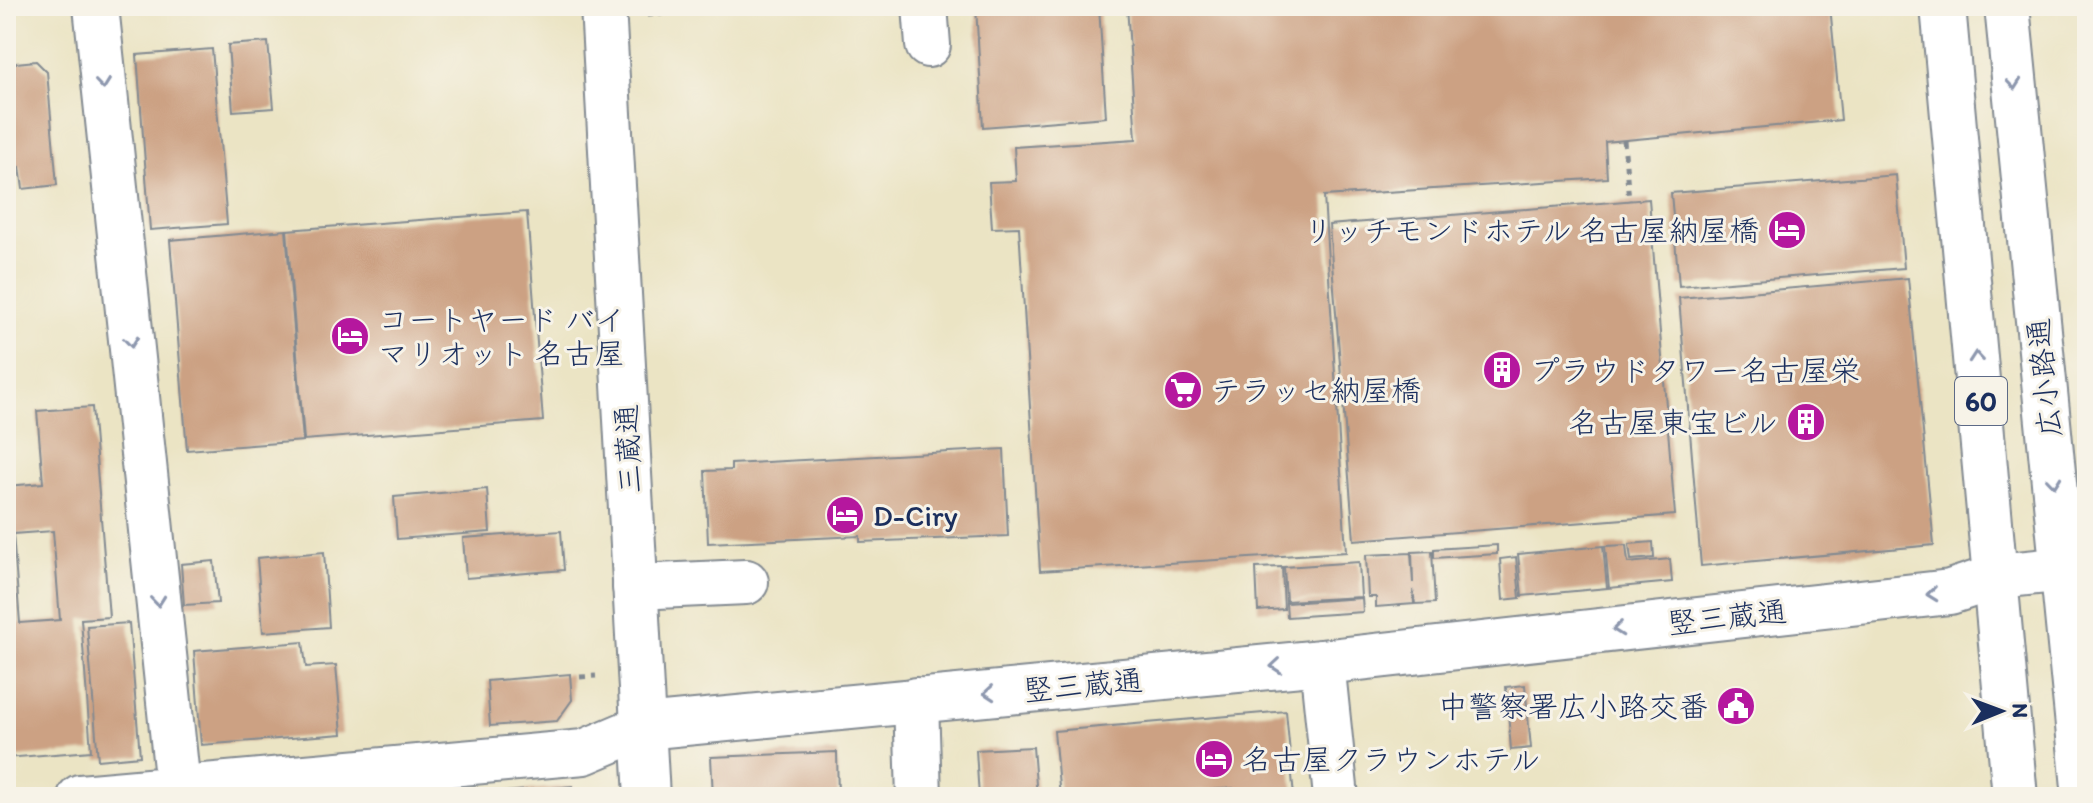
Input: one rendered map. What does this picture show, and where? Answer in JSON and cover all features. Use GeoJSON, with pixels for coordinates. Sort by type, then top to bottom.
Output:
{"type":"FeatureCollection","features":[{"type":"Feature","properties":{"kind":"street"},"geometry":{"type":"LineString","coordinates":[[96,6],[178,793]]}},
{"type":"Feature","properties":{"kind":"street","name":"三蔵通"},"geometry":{"type":"LineString","coordinates":[[603,6],[647,797]]}},
{"type":"Feature","properties":{"kind":"street","name":"60"},"geometry":{"type":"LineString","coordinates":[[1943,6],[1998,576],[2015,797]]}},
{"type":"Feature","properties":{"kind":"street","name":"広小路通"},"geometry":{"type":"LineString","coordinates":[[2007,6],[2075,568],[2085,797]]}},
{"type":"Feature","properties":{"kind":"street","name":"竪三蔵通"},"geometry":{"type":"LineString","coordinates":[[80,797],[178,793],[584,752],[643,727],[1322,662],[1950,592],[1998,576],[2075,568]]}},
{"type":"Feature","properties":{"kind":"street"},"geometry":{"type":"LineString","coordinates":[[635,587],[746,582]]}},
{"type":"Feature","properties":{"kind":"street"},"geometry":{"type":"LineString","coordinates":[[1322,662],[1336,797]]}},
{"type":"Feature","properties":{"kind":"street"},"geometry":{"type":"LineString","coordinates":[[916,700],[919,797]]}},
{"type":"Feature","properties":{"kind":"path"},"geometry":{"type":"LineString","coordinates":[[1624,140],[1629,201]]}},
{"type":"Feature","properties":{"kind":"building"},"geometry":{"type":"Polygon","coordinates":[[[976,6],[1099,6],[1106,117],[983,127],[976,6]]]}},
{"type":"Feature","properties":{"kind":"building","name":"テラッセ納屋橋"},"geometry":{"type":"Polygon","coordinates":[[[1127,6],[1830,6],[1841,120],[1605,142],[1607,178],[1324,196],[1346,552],[1040,571],[1019,227],[992,228],[989,182],[1016,181],[1014,147],[1136,139],[1127,6]]]}},
{"type":"Feature","properties":{"kind":"building"},"geometry":{"type":"Polygon","coordinates":[[[268,42],[274,108],[233,111],[228,45],[268,42]]]}},
{"type":"Feature","properties":{"kind":"building"},"geometry":{"type":"Polygon","coordinates":[[[212,49],[227,224],[150,230],[137,55],[212,49]]]}},
{"type":"Feature","properties":{"kind":"building"},"geometry":{"type":"Polygon","coordinates":[[[36,61],[47,72],[57,185],[23,189],[20,167],[6,169],[6,64],[36,61]]]}},
{"type":"Feature","properties":{"kind":"building","name":"リッチモンドホテル 名古屋納屋橋"},"geometry":{"type":"Polygon","coordinates":[[[1896,175],[1904,268],[1679,286],[1671,193],[1896,175]]]}},
{"type":"Feature","properties":{"kind":"building","name":"プラウドタワー名古屋栄"},"geometry":{"type":"Polygon","coordinates":[[[1649,199],[1675,515],[1354,540],[1329,225],[1649,199]]]}},
{"type":"Feature","properties":{"kind":"building"},"geometry":{"type":"Polygon","coordinates":[[[527,212],[543,421],[304,440],[287,230],[527,212]]]}},
{"type":"Feature","properties":{"kind":"building"},"geometry":{"type":"Polygon","coordinates":[[[286,230],[303,441],[187,450],[170,240],[286,230]]]}},
{"type":"Feature","properties":{"kind":"building","name":"名古屋東宝ビル"},"geometry":{"type":"Polygon","coordinates":[[[1908,278],[1934,545],[1701,566],[1679,298],[1908,278]]]}},
{"type":"Feature","properties":{"kind":"building"},"geometry":{"type":"Polygon","coordinates":[[[92,407],[109,617],[81,619],[91,751],[6,758],[6,486],[43,483],[37,411],[92,407]],[[53,531],[13,534],[20,623],[60,620],[53,531]]]}},
{"type":"Feature","properties":{"kind":"building"},"geometry":{"type":"Polygon","coordinates":[[[1004,449],[1008,536],[860,542],[860,536],[708,543],[705,471],[731,470],[731,464],[1004,449]]]}},
{"type":"Feature","properties":{"kind":"building"},"geometry":{"type":"Polygon","coordinates":[[[487,489],[490,532],[397,539],[394,497],[487,489]]]}},
{"type":"Feature","properties":{"kind":"building"},"geometry":{"type":"Polygon","coordinates":[[[561,531],[564,570],[466,578],[463,538],[561,531]]]}},
{"type":"Feature","properties":{"kind":"building"},"geometry":{"type":"Polygon","coordinates":[[[1653,542],[1654,558],[1631,560],[1629,544],[1653,542]]]}},
{"type":"Feature","properties":{"kind":"building"},"geometry":{"type":"Polygon","coordinates":[[[1497,545],[1497,554],[1434,558],[1434,549],[1497,545]]]}},
{"type":"Feature","properties":{"kind":"building"},"geometry":{"type":"Polygon","coordinates":[[[1626,545],[1628,563],[1670,559],[1672,582],[1609,588],[1605,546],[1626,545]]]}},
{"type":"Feature","properties":{"kind":"building"},"geometry":{"type":"Polygon","coordinates":[[[1603,546],[1607,588],[1522,596],[1518,554],[1603,546]]]}},
{"type":"Feature","properties":{"kind":"building"},"geometry":{"type":"Polygon","coordinates":[[[1432,551],[1435,603],[1415,604],[1413,590],[1414,604],[1376,607],[1376,597],[1368,597],[1366,555],[1411,553],[1413,583],[1412,552],[1432,551]]]}},
{"type":"Feature","properties":{"kind":"building"},"geometry":{"type":"Polygon","coordinates":[[[324,552],[329,627],[263,632],[257,558],[324,552]]]}},
{"type":"Feature","properties":{"kind":"building"},"geometry":{"type":"Polygon","coordinates":[[[1516,557],[1520,598],[1503,600],[1500,559],[1516,557]]]}},
{"type":"Feature","properties":{"kind":"building"},"geometry":{"type":"Polygon","coordinates":[[[214,561],[218,603],[184,605],[181,564],[214,561]]]}},
{"type":"Feature","properties":{"kind":"building"},"geometry":{"type":"Polygon","coordinates":[[[1359,562],[1361,597],[1286,601],[1284,567],[1359,562]]]}},
{"type":"Feature","properties":{"kind":"building"},"geometry":{"type":"Polygon","coordinates":[[[1282,567],[1284,609],[1258,611],[1256,568],[1282,567]]]}},
{"type":"Feature","properties":{"kind":"building"},"geometry":{"type":"Polygon","coordinates":[[[1362,598],[1363,612],[1287,617],[1286,603],[1362,598]]]}},
{"type":"Feature","properties":{"kind":"building"},"geometry":{"type":"Polygon","coordinates":[[[129,623],[140,756],[98,760],[87,626],[129,623]]]}},
{"type":"Feature","properties":{"kind":"building"},"geometry":{"type":"Polygon","coordinates":[[[303,642],[306,667],[336,665],[342,734],[201,745],[194,651],[303,642]]]}},
{"type":"Feature","properties":{"kind":"building"},"geometry":{"type":"Polygon","coordinates":[[[570,674],[572,700],[557,721],[490,726],[487,681],[570,674]]]}},
{"type":"Feature","properties":{"kind":"building"},"geometry":{"type":"Polygon","coordinates":[[[1525,685],[1531,748],[1511,750],[1506,687],[1525,685]]]}},
{"type":"Feature","properties":{"kind":"building"},"geometry":{"type":"Polygon","coordinates":[[[1286,711],[1294,797],[1234,797],[1233,788],[1126,797],[1060,797],[1054,731],[1286,711]]]}},
{"type":"Feature","properties":{"kind":"building"},"geometry":{"type":"Polygon","coordinates":[[[1033,747],[1037,797],[979,797],[976,750],[1033,747]]]}},
{"type":"Feature","properties":{"kind":"building"},"geometry":{"type":"Polygon","coordinates":[[[837,752],[838,797],[713,797],[711,757],[837,752]]]}},
{"type":"Feature","properties":{"kind":"building"},"geometry":{"type":"Polygon","coordinates":[[[573,786],[574,797],[472,797],[472,795],[573,786]]]}},
{"type":"Feature","properties":{"kind":"place","name":"リッチモンドホテル 名古屋納屋橋"},"geometry":{"type":"Point","coordinates":[1787,230]}},
{"type":"Feature","properties":{"kind":"place","name":"コートヤード バイ マリオット 名古屋"},"geometry":{"type":"Point","coordinates":[350,336]}},
{"type":"Feature","properties":{"kind":"place","name":"プラウドタワー名古屋栄"},"geometry":{"type":"Point","coordinates":[1502,370]}},
{"type":"Feature","properties":{"kind":"place","name":"テラッセ納屋橋"},"geometry":{"type":"Point","coordinates":[1183,390]}},
{"type":"Feature","properties":{"kind":"place","name":"名古屋東宝ビル"},"geometry":{"type":"Point","coordinates":[1806,422]}},
{"type":"Feature","properties":{"kind":"place","name":"D-Ciry"},"geometry":{"type":"Point","coordinates":[845,515]}},
{"type":"Feature","properties":{"kind":"place","name":"中警察署広小路交番"},"geometry":{"type":"Point","coordinates":[1736,706]}},
{"type":"Feature","properties":{"kind":"place","name":"名古屋クラウンホテル"},"geometry":{"type":"Point","coordinates":[1214,759]}}]}
